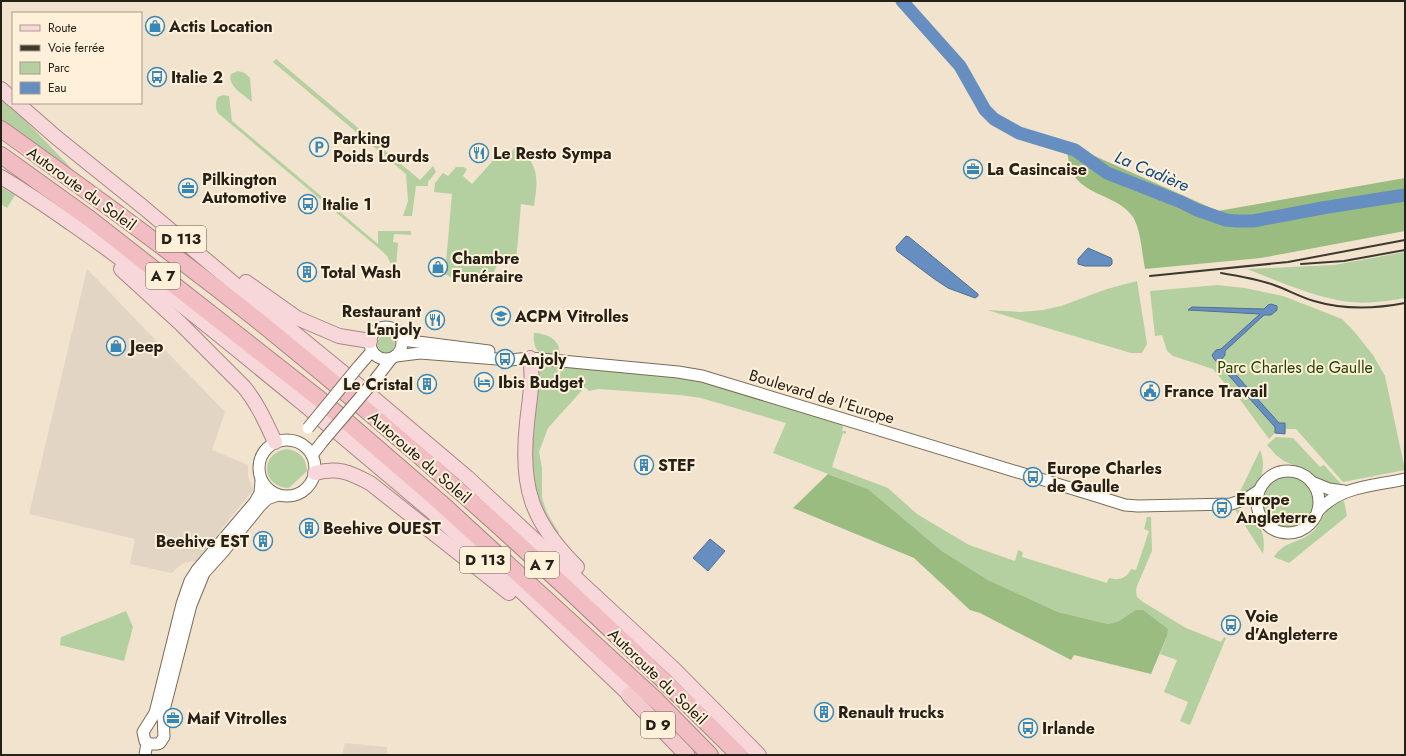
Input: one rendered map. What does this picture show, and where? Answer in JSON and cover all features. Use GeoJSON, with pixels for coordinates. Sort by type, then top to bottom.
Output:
{"type":"FeatureCollection","features":[{"type":"Feature","properties":{"kind":"highway","name":"Autoroute du Soleil"},"geometry":{"type":"LineString","coordinates":[[1,129],[142,231],[264,326],[363,407],[520,545],[672,688],[739,755]]}},
{"type":"Feature","properties":{"kind":"highway","name":"Autoroute du Soleil"},"geometry":{"type":"LineString","coordinates":[[1,155],[90,219],[329,417],[441,503],[657,700],[710,755]]}},
{"type":"Feature","properties":{"kind":"highway","name":"D 9"},"geometry":{"type":"LineString","coordinates":[[629,695],[688,755]]}},
{"type":"Feature","properties":{"kind":"main road"},"geometry":{"type":"LineString","coordinates":[[1,90],[12,99]]}},
{"type":"Feature","properties":{"kind":"main road","name":"D 113"},"geometry":{"type":"LineString","coordinates":[[18,104],[57,138],[143,207],[467,477],[674,669],[759,755]]}},
{"type":"Feature","properties":{"kind":"main road","name":"D 113"},"geometry":{"type":"LineString","coordinates":[[1,177],[39,201],[101,244],[232,345],[329,417],[524,594],[691,755]]}},
{"type":"Feature","properties":{"kind":"main road"},"geometry":{"type":"LineString","coordinates":[[39,201],[119,267],[180,323],[244,387],[253,398],[275,442]]}},
{"type":"Feature","properties":{"kind":"main road"},"geometry":{"type":"LineString","coordinates":[[143,207],[296,318],[339,336],[371,346]]}},
{"type":"Feature","properties":{"kind":"main road"},"geometry":{"type":"LineString","coordinates":[[530,358],[532,377],[524,464],[526,481],[532,502],[540,521],[555,543],[568,558],[674,669]]}},
{"type":"Feature","properties":{"kind":"main road"},"geometry":{"type":"LineString","coordinates":[[314,473],[327,470],[342,470],[370,483],[528,609],[605,673]]}},
{"type":"Feature","properties":{"kind":"street"},"geometry":{"type":"LineString","coordinates":[[297,442],[358,368],[371,346],[376,331],[384,327],[393,329],[397,332],[402,340],[401,349],[312,455]]}},
{"type":"Feature","properties":{"kind":"street"},"geometry":{"type":"LineString","coordinates":[[402,340],[513,354],[530,358]]}},
{"type":"Feature","properties":{"kind":"street"},"geometry":{"type":"LineString","coordinates":[[371,346],[380,358],[393,358]]}},
{"type":"Feature","properties":{"kind":"street","name":"Boulevard de l'Europe"},"geometry":{"type":"LineString","coordinates":[[393,358],[420,353],[510,360],[530,358],[678,372],[702,376],[1125,505],[1150,506],[1231,504],[1246,499],[1258,491],[1267,478],[1276,473],[1286,471],[1296,472],[1305,476],[1312,482],[1329,489],[1345,491]]}},
{"type":"Feature","properties":{"kind":"street"},"geometry":{"type":"LineString","coordinates":[[144,755],[147,743],[143,735],[155,713],[182,604],[188,586],[197,570],[258,498],[261,481],[258,465],[266,448],[275,442],[290,440],[303,445],[312,455],[315,466],[311,483],[300,493],[286,496],[278,495],[266,487],[261,481]]}},
{"type":"Feature","properties":{"kind":"street","name":"Boulevard de l'Europe"},"geometry":{"type":"LineString","coordinates":[[1231,504],[1259,514],[1265,524],[1271,529],[1288,534],[1298,532],[1307,527],[1314,520],[1318,511],[1330,499],[1345,491],[1405,479]]}},
{"type":"Feature","properties":{"kind":"street"},"geometry":{"type":"LineString","coordinates":[[1312,482],[1317,491],[1319,501],[1318,511]]}},
{"type":"Feature","properties":{"kind":"street"},"geometry":{"type":"LineString","coordinates":[[1258,491],[1256,502],[1259,514]]}},
{"type":"Feature","properties":{"kind":"street"},"geometry":{"type":"LineString","coordinates":[[147,743],[153,745],[160,743],[164,737],[163,714],[191,605],[204,573],[260,506],[267,499],[278,495]]}},
{"type":"Feature","properties":{"kind":"street"},"geometry":{"type":"LineString","coordinates":[[147,726],[156,724],[163,731]]}},
{"type":"Feature","properties":{"kind":"shaded area"},"geometry":{"type":"Polygon","coordinates":[[[87,269],[225,412],[212,450],[248,465],[248,476],[253,490],[196,561],[187,562],[179,566],[172,573],[130,564],[135,539],[29,514],[87,269]]]}},
{"type":"Feature","properties":{"kind":"shaded area"},"geometry":{"type":"Polygon","coordinates":[[[345,743],[387,747],[387,755],[342,755],[345,743]]]}},
{"type":"Feature","properties":{"kind":"green space"},"geometry":{"type":"Polygon","coordinates":[[[276,59],[420,180],[433,166],[436,172],[428,182],[428,186],[416,186],[412,216],[403,216],[408,201],[406,174],[273,62],[276,59]]]}},
{"type":"Feature","properties":{"kind":"green space"},"geometry":{"type":"Polygon","coordinates":[[[238,71],[245,73],[250,78],[252,102],[237,90],[231,82],[231,74],[238,71]]]}},
{"type":"Feature","properties":{"kind":"green space"},"geometry":{"type":"Polygon","coordinates":[[[1,95],[72,169],[1,120],[1,95]]]}},
{"type":"Feature","properties":{"kind":"green space"},"geometry":{"type":"Polygon","coordinates":[[[223,95],[229,96],[232,121],[378,244],[378,231],[411,231],[411,235],[394,234],[393,242],[398,243],[396,268],[393,268],[387,256],[382,251],[219,114],[216,108],[216,102],[218,97],[223,95]]]}},
{"type":"Feature","properties":{"kind":"green space"},"geometry":{"type":"Polygon","coordinates":[[[1070,145],[1218,211],[1405,178],[1405,231],[1261,258],[1145,269],[1140,235],[1133,217],[1119,204],[1084,186],[1077,180],[1070,167],[1067,150],[1070,145]]]}},
{"type":"Feature","properties":{"kind":"green space"},"geometry":{"type":"Polygon","coordinates":[[[516,146],[530,159],[536,173],[536,187],[534,206],[521,204],[516,262],[506,261],[497,265],[492,278],[452,278],[445,274],[452,194],[434,192],[435,183],[443,173],[448,176],[456,167],[463,167],[467,169],[463,176],[472,184],[497,156],[504,161],[516,146]]]}},
{"type":"Feature","properties":{"kind":"green space"},"geometry":{"type":"Polygon","coordinates":[[[1,187],[15,195],[7,208],[1,204],[1,187]]]}},
{"type":"Feature","properties":{"kind":"green space"},"geometry":{"type":"Polygon","coordinates":[[[1405,252],[1405,298],[1385,301],[1356,303],[1324,297],[1298,289],[1247,269],[1334,265],[1405,252]]]}},
{"type":"Feature","properties":{"kind":"green space"},"geometry":{"type":"Polygon","coordinates":[[[1137,281],[1147,344],[1142,353],[1131,353],[987,310],[1021,312],[1043,310],[1061,306],[1107,289],[1137,281]]]}},
{"type":"Feature","properties":{"kind":"green space","name":"Parc Charles de Gaulle"},"geometry":{"type":"Polygon","coordinates":[[[1217,285],[1245,288],[1283,296],[1342,319],[1373,355],[1385,376],[1405,470],[1343,482],[1296,429],[1286,429],[1285,434],[1275,433],[1269,439],[1236,394],[1230,390],[1213,369],[1173,356],[1167,351],[1162,335],[1155,336],[1150,291],[1217,285]]]}},
{"type":"Feature","properties":{"kind":"green space"},"geometry":{"type":"Polygon","coordinates":[[[534,333],[545,335],[553,339],[560,351],[560,357],[543,354],[540,352],[535,345],[534,333]]]}},
{"type":"Feature","properties":{"kind":"green space"},"geometry":{"type":"Polygon","coordinates":[[[386,335],[392,338],[395,344],[392,350],[386,353],[380,350],[377,344],[380,338],[386,335]]]}},
{"type":"Feature","properties":{"kind":"green space"},"geometry":{"type":"Polygon","coordinates":[[[547,365],[559,366],[556,375],[548,383],[535,385],[538,371],[547,365]]]}},
{"type":"Feature","properties":{"kind":"green space"},"geometry":{"type":"Polygon","coordinates":[[[563,366],[676,376],[712,383],[840,422],[843,427],[842,431],[846,431],[846,434],[843,433],[832,467],[888,488],[917,514],[969,545],[1015,561],[1018,550],[1023,552],[1022,557],[1107,583],[1109,578],[1122,578],[1127,575],[1131,569],[1136,570],[1149,531],[1144,529],[1147,517],[1151,517],[1152,551],[1137,586],[1137,597],[1186,628],[1221,642],[1224,637],[1226,638],[1190,725],[1180,721],[1188,702],[1164,692],[1177,660],[1160,654],[1167,636],[1135,610],[1119,621],[1108,624],[1058,612],[988,580],[942,551],[868,489],[773,453],[786,423],[701,398],[599,389],[589,391],[585,387],[548,428],[539,452],[542,468],[542,498],[547,513],[559,533],[555,536],[538,507],[529,467],[535,388],[545,387],[553,382],[559,375],[563,366]]]}},
{"type":"Feature","properties":{"kind":"green space"},"geometry":{"type":"Polygon","coordinates":[[[1276,437],[1293,438],[1320,467],[1324,465],[1342,485],[1338,487],[1318,479],[1307,471],[1284,461],[1267,445],[1276,437]]]}},
{"type":"Feature","properties":{"kind":"green space"},"geometry":{"type":"Polygon","coordinates":[[[287,449],[295,451],[302,456],[307,471],[289,488],[280,486],[273,482],[267,470],[268,463],[272,457],[278,452],[287,449]]]}},
{"type":"Feature","properties":{"kind":"green space"},"geometry":{"type":"Polygon","coordinates":[[[1260,450],[1263,465],[1259,481],[1251,491],[1236,500],[1260,450]]]}},
{"type":"Feature","properties":{"kind":"green space"},"geometry":{"type":"Polygon","coordinates":[[[828,474],[868,489],[942,551],[988,580],[1058,612],[1108,624],[1119,621],[1135,610],[1143,610],[1168,629],[1167,636],[1151,674],[1074,655],[1071,660],[980,613],[970,610],[914,558],[793,508],[828,474]]]}},
{"type":"Feature","properties":{"kind":"green space"},"geometry":{"type":"Polygon","coordinates":[[[1283,477],[1293,477],[1307,484],[1314,498],[1314,508],[1307,522],[1293,529],[1283,529],[1273,525],[1266,518],[1262,508],[1262,498],[1266,488],[1273,481],[1283,477]]]}},
{"type":"Feature","properties":{"kind":"green space"},"geometry":{"type":"Polygon","coordinates":[[[1344,501],[1347,516],[1289,563],[1274,557],[1282,548],[1310,534],[1331,506],[1344,501]]]}},
{"type":"Feature","properties":{"kind":"green space"},"geometry":{"type":"Polygon","coordinates":[[[1234,508],[1242,511],[1254,519],[1258,525],[1263,537],[1263,554],[1234,508]]]}},
{"type":"Feature","properties":{"kind":"green space"},"geometry":{"type":"Polygon","coordinates":[[[126,611],[133,627],[124,661],[60,645],[61,637],[126,611]]]}},
{"type":"Feature","properties":{"kind":"water"},"geometry":{"type":"Polygon","coordinates":[[[906,236],[978,294],[978,296],[975,298],[948,288],[897,251],[896,247],[906,236]]]}},
{"type":"Feature","properties":{"kind":"water"},"geometry":{"type":"Polygon","coordinates":[[[1088,248],[1111,258],[1112,264],[1110,266],[1085,266],[1078,264],[1078,259],[1088,248]]]}},
{"type":"Feature","properties":{"kind":"water"},"geometry":{"type":"Polygon","coordinates":[[[1271,304],[1277,306],[1277,310],[1271,315],[1264,315],[1225,351],[1225,355],[1222,359],[1279,423],[1285,423],[1285,434],[1275,433],[1275,427],[1212,355],[1216,350],[1221,349],[1260,314],[1188,310],[1192,307],[1264,309],[1271,304]]]}},
{"type":"Feature","properties":{"kind":"water"},"geometry":{"type":"Polygon","coordinates":[[[710,539],[725,551],[708,571],[693,558],[710,539]]]}},
{"type":"Feature","properties":{"kind":"waterway","name":"La Cadière"},"geometry":{"type":"LineString","coordinates":[[902,1],[960,66],[985,110],[994,119],[1019,133],[1075,150],[1107,173],[1181,202],[1197,210],[1226,220],[1253,221],[1405,195]]}},
{"type":"Feature","properties":{"kind":"railway"},"geometry":{"type":"LineString","coordinates":[[1150,276],[1288,262],[1405,240]]}},
{"type":"Feature","properties":{"kind":"railway"},"geometry":{"type":"LineString","coordinates":[[1301,264],[1344,261],[1405,250]]}},
{"type":"Feature","properties":{"kind":"railway"},"geometry":{"type":"LineString","coordinates":[[1221,273],[1261,281],[1309,299],[1337,306],[1359,308],[1405,303]]}},
{"type":"Feature","properties":{"kind":"place","name":"Actis Location"},"geometry":{"type":"Point","coordinates":[155,26]}},
{"type":"Feature","properties":{"kind":"place","name":"Italie 2"},"geometry":{"type":"Point","coordinates":[157,77]}},
{"type":"Feature","properties":{"kind":"place","name":"Parking Poids Lourds"},"geometry":{"type":"Point","coordinates":[319,147]}},
{"type":"Feature","properties":{"kind":"place","name":"Le Resto Sympa"},"geometry":{"type":"Point","coordinates":[479,153]}},
{"type":"Feature","properties":{"kind":"place","name":"La Casincaise"},"geometry":{"type":"Point","coordinates":[973,169]}},
{"type":"Feature","properties":{"kind":"place","name":"Pilkington Automotive"},"geometry":{"type":"Point","coordinates":[188,188]}},
{"type":"Feature","properties":{"kind":"place","name":"Italie 1"},"geometry":{"type":"Point","coordinates":[308,204]}},
{"type":"Feature","properties":{"kind":"place","name":"Chambre Funéraire"},"geometry":{"type":"Point","coordinates":[438,267]}},
{"type":"Feature","properties":{"kind":"place","name":"Total Wash"},"geometry":{"type":"Point","coordinates":[307,272]}},
{"type":"Feature","properties":{"kind":"place","name":"ACPM Vitrolles"},"geometry":{"type":"Point","coordinates":[501,316]}},
{"type":"Feature","properties":{"kind":"place","name":"Restaurant L'anjoly"},"geometry":{"type":"Point","coordinates":[435,320]}},
{"type":"Feature","properties":{"kind":"place","name":"Jeep"},"geometry":{"type":"Point","coordinates":[116,346]}},
{"type":"Feature","properties":{"kind":"place","name":"Anjoly"},"geometry":{"type":"Point","coordinates":[505,359]}},
{"type":"Feature","properties":{"kind":"place","name":"Ibis Budget"},"geometry":{"type":"Point","coordinates":[484,382]}},
{"type":"Feature","properties":{"kind":"place","name":"Le Cristal"},"geometry":{"type":"Point","coordinates":[427,384]}},
{"type":"Feature","properties":{"kind":"place","name":"France Travail"},"geometry":{"type":"Point","coordinates":[1150,391]}},
{"type":"Feature","properties":{"kind":"place","name":"STEF"},"geometry":{"type":"Point","coordinates":[644,465]}},
{"type":"Feature","properties":{"kind":"place","name":"Europe Charles de Gaulle"},"geometry":{"type":"Point","coordinates":[1033,477]}},
{"type":"Feature","properties":{"kind":"place","name":"Europe Angleterre"},"geometry":{"type":"Point","coordinates":[1222,508]}},
{"type":"Feature","properties":{"kind":"place","name":"Beehive OUEST"},"geometry":{"type":"Point","coordinates":[309,528]}},
{"type":"Feature","properties":{"kind":"place","name":"Beehive EST"},"geometry":{"type":"Point","coordinates":[263,541]}},
{"type":"Feature","properties":{"kind":"place","name":"Voie d'Angleterre"},"geometry":{"type":"Point","coordinates":[1231,625]}},
{"type":"Feature","properties":{"kind":"place","name":"Renault trucks"},"geometry":{"type":"Point","coordinates":[824,712]}},
{"type":"Feature","properties":{"kind":"place","name":"Maif Vitrolles"},"geometry":{"type":"Point","coordinates":[173,718]}},
{"type":"Feature","properties":{"kind":"place","name":"Irlande"},"geometry":{"type":"Point","coordinates":[1028,728]}}]}
